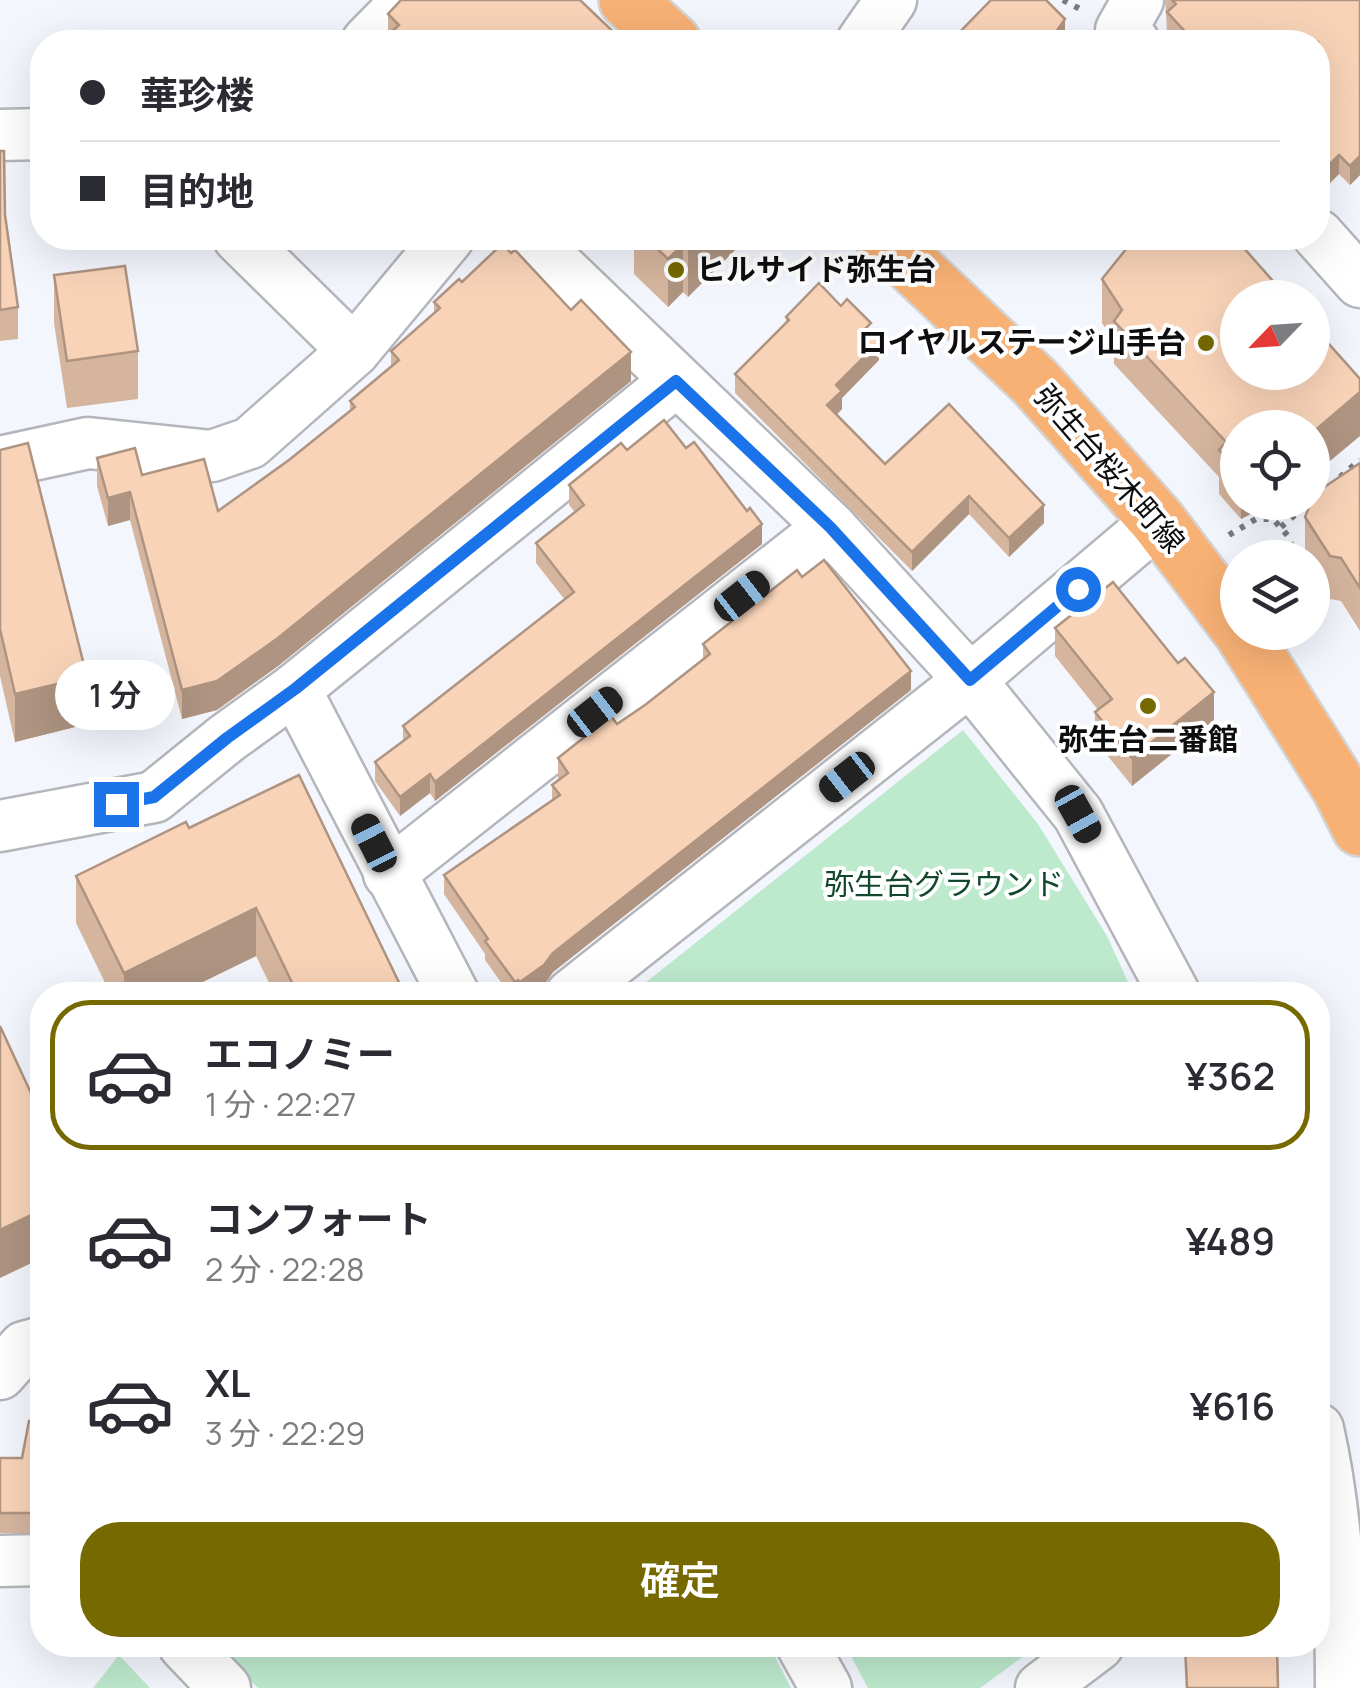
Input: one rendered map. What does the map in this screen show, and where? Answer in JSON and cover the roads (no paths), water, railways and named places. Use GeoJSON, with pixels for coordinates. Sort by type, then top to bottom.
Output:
{"type":"FeatureCollection","features":[{"type":"Feature","properties":{"kind":"main road"},"geometry":{"type":"LineString","coordinates":[[627,0],[660,30]]}},
{"type":"Feature","properties":{"kind":"main road","name":"弥生台桜木町線"},"geometry":{"type":"LineString","coordinates":[[895,250],[1036,383],[1158,521],[1220,603]]}},
{"type":"Feature","properties":{"kind":"main road","name":"弥生台桜木町線"},"geometry":{"type":"LineString","coordinates":[[1253,650],[1340,788],[1360,828]]}},
{"type":"Feature","properties":{"kind":"street"},"geometry":{"type":"LineString","coordinates":[[379,30],[408,0]]}},
{"type":"Feature","properties":{"kind":"street"},"geometry":{"type":"LineString","coordinates":[[870,30],[890,0]]}},
{"type":"Feature","properties":{"kind":"street"},"geometry":{"type":"LineString","coordinates":[[1122,30],[1138,0]]}},
{"type":"Feature","properties":{"kind":"street"},"geometry":{"type":"LineString","coordinates":[[0,135],[30,134]]}},
{"type":"Feature","properties":{"kind":"street"},"geometry":{"type":"LineString","coordinates":[[1330,248],[1360,282]]}},
{"type":"Feature","properties":{"kind":"street"},"geometry":{"type":"LineString","coordinates":[[251,250],[354,350]]}},
{"type":"Feature","properties":{"kind":"street"},"geometry":{"type":"LineString","coordinates":[[0,462],[88,443],[212,456],[250,443],[354,350],[438,250]]}},
{"type":"Feature","properties":{"kind":"street"},"geometry":{"type":"LineString","coordinates":[[540,250],[830,527],[970,680],[1078,814],[1169,982]]}},
{"type":"Feature","properties":{"kind":"street"},"geometry":{"type":"LineString","coordinates":[[0,826],[154,797],[295,689],[676,381]]}},
{"type":"Feature","properties":{"kind":"street"},"geometry":{"type":"LineString","coordinates":[[587,982],[970,680],[1158,521]]}},
{"type":"Feature","properties":{"kind":"street"},"geometry":{"type":"LineString","coordinates":[[389,874],[830,527]]}},
{"type":"Feature","properties":{"kind":"street"},"geometry":{"type":"LineString","coordinates":[[295,689],[447,982]]}},
{"type":"Feature","properties":{"kind":"street"},"geometry":{"type":"LineString","coordinates":[[0,1374],[30,1345]]}},
{"type":"Feature","properties":{"kind":"street"},"geometry":{"type":"LineString","coordinates":[[1331,1458],[1342,1688]]}},
{"type":"Feature","properties":{"kind":"street"},"geometry":{"type":"LineString","coordinates":[[0,1561],[30,1560]]}},
{"type":"Feature","properties":{"kind":"street"},"geometry":{"type":"LineString","coordinates":[[195,1657],[225,1688]]}},
{"type":"Feature","properties":{"kind":"street"},"geometry":{"type":"LineString","coordinates":[[809,1657],[826,1688]]}},
{"type":"Feature","properties":{"kind":"street"},"geometry":{"type":"LineString","coordinates":[[1041,1688],[1082,1657]]}},
{"type":"Feature","properties":{"kind":"place","name":"ヒルサイド弥生台"},"geometry":{"type":"Point","coordinates":[676,270]}},
{"type":"Feature","properties":{"kind":"place","name":"ロイヤルステージ山手台"},"geometry":{"type":"Point","coordinates":[1206,343]}},
{"type":"Feature","properties":{"kind":"place","name":"弥生台二番館"},"geometry":{"type":"Point","coordinates":[1148,706]}},
{"type":"Feature","properties":{"kind":"park label","name":"弥生台グラウンド"},"geometry":{"type":"Point","coordinates":[944,885]}}]}
